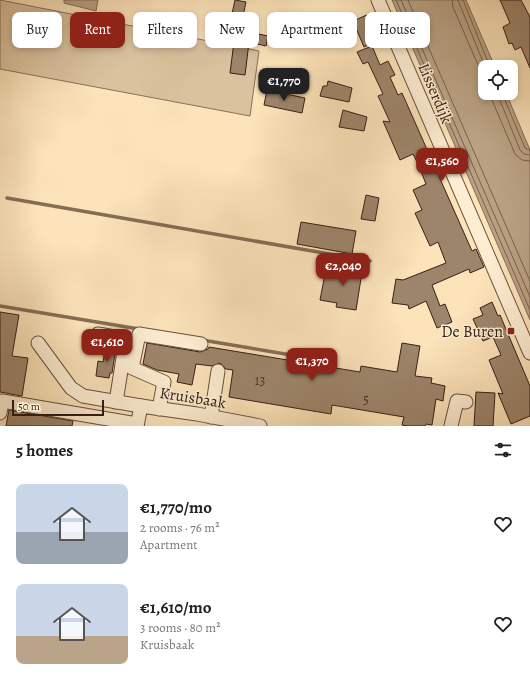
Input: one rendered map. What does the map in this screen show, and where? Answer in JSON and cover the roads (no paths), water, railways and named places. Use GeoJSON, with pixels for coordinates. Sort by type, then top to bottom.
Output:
{"type":"FeatureCollection","features":[{"type":"Feature","properties":{"kind":"street","name":"Lisserdijk"},"geometry":{"type":"LineString","coordinates":[[378,0],[530,353]]}},
{"type":"Feature","properties":{"kind":"street"},"geometry":{"type":"LineString","coordinates":[[98,334],[126,339],[116,402]]}},
{"type":"Feature","properties":{"kind":"street"},"geometry":{"type":"LineString","coordinates":[[159,409],[164,382],[132,368],[139,334],[201,344]]}},
{"type":"Feature","properties":{"kind":"street"},"geometry":{"type":"LineString","coordinates":[[38,343],[71,388],[83,396],[141,406]]}},
{"type":"Feature","properties":{"kind":"street"},"geometry":{"type":"LineString","coordinates":[[217,420],[218,371]]}},
{"type":"Feature","properties":{"kind":"street"},"geometry":{"type":"LineString","coordinates":[[0,413],[2,401],[137,425]]}},
{"type":"Feature","properties":{"kind":"street"},"geometry":{"type":"LineString","coordinates":[[451,426],[457,401],[466,402]]}},
{"type":"Feature","properties":{"kind":"street","name":"Kruisbaak"},"geometry":{"type":"LineString","coordinates":[[137,425],[141,406],[256,426]]}},
{"type":"Feature","properties":{"kind":"water"},"geometry":{"type":"Polygon","coordinates":[[[64,0],[98,0],[96,11],[64,3],[64,0]]]}},
{"type":"Feature","properties":{"kind":"water"},"geometry":{"type":"Polygon","coordinates":[[[392,0],[466,0],[492,60],[478,60],[478,100],[509,100],[530,150],[530,320],[413,48],[430,48],[430,12],[397,12],[392,0]]]}},
{"type":"Feature","properties":{"kind":"waterway"},"geometry":{"type":"LineString","coordinates":[[7,198],[370,261]]}},
{"type":"Feature","properties":{"kind":"waterway"},"geometry":{"type":"LineString","coordinates":[[0,306],[139,329]]}},
{"type":"Feature","properties":{"kind":"waterway"},"geometry":{"type":"LineString","coordinates":[[202,340],[315,359]]}},
{"type":"Feature","properties":{"kind":"place","name":"De Buren"},"geometry":{"type":"Point","coordinates":[511,331]}}]}
